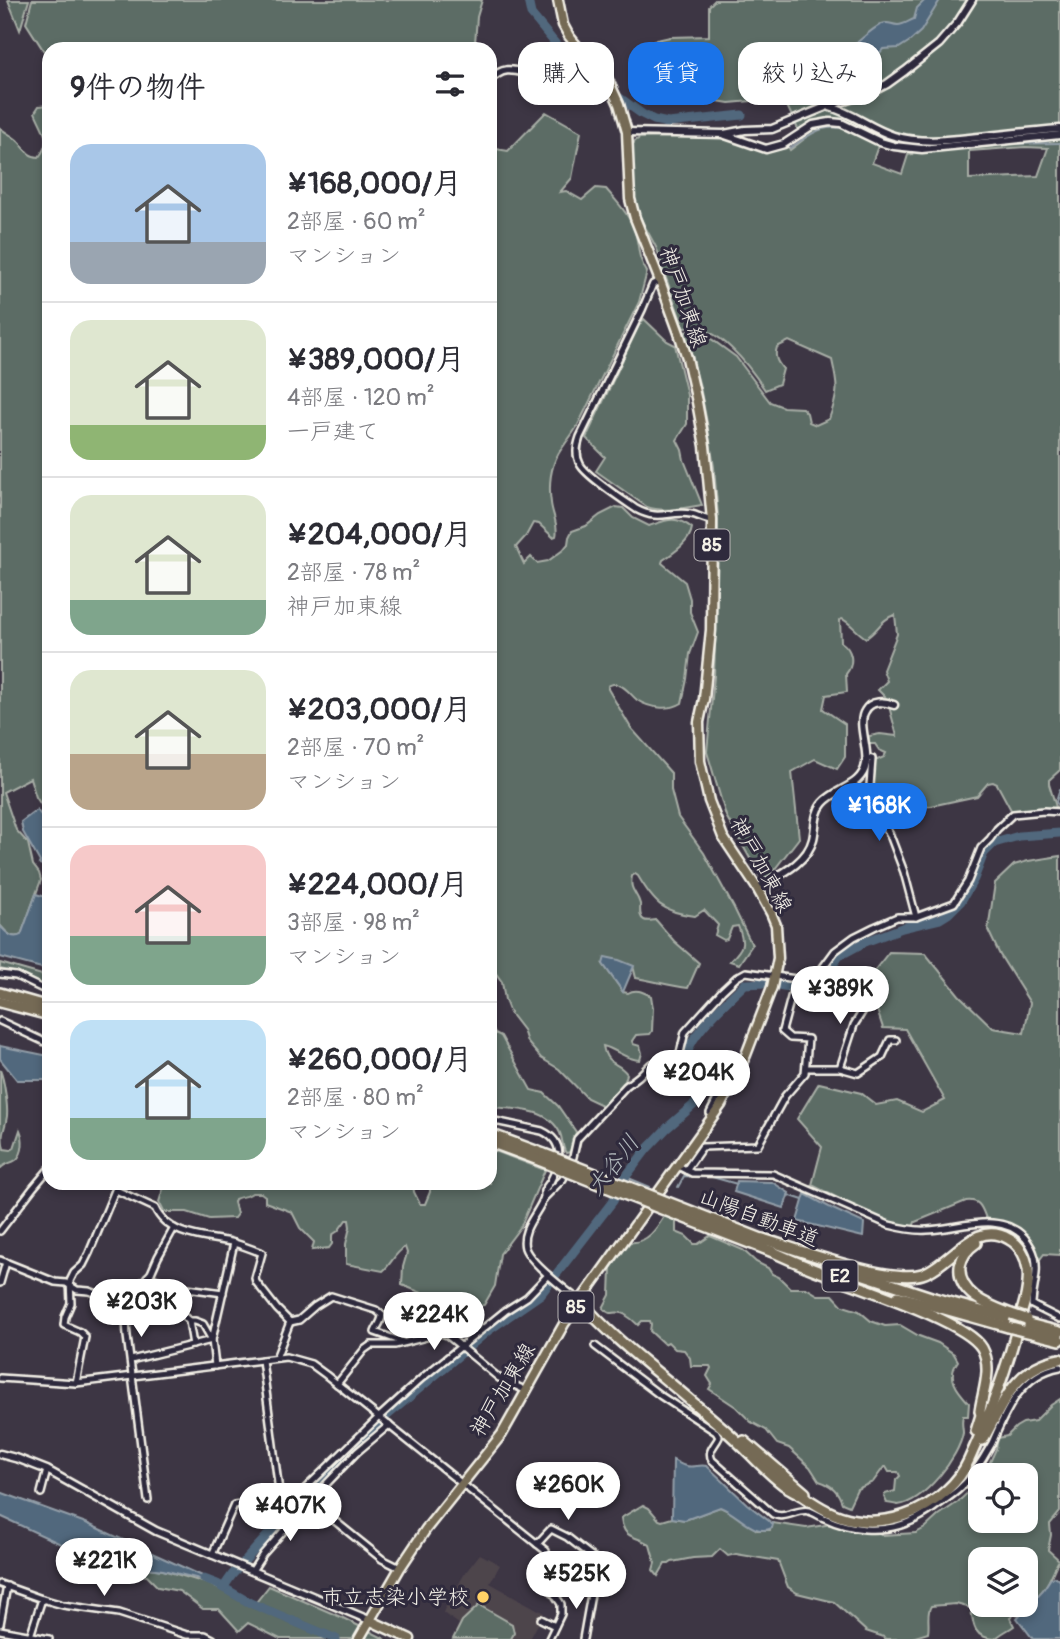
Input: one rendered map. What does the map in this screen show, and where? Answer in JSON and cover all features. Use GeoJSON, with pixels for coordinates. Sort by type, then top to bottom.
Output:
{"type":"FeatureCollection","features":[{"type":"Feature","properties":{"kind":"highway"},"geometry":{"type":"LineString","coordinates":[[0,993],[42,1005]]}},
{"type":"Feature","properties":{"kind":"highway"},"geometry":{"type":"LineString","coordinates":[[0,1002],[42,1013]]}},
{"type":"Feature","properties":{"kind":"highway","name":"山陽自動車道"},"geometry":{"type":"LineString","coordinates":[[497,1137],[769,1250],[877,1289],[1060,1330]]}},
{"type":"Feature","properties":{"kind":"highway","name":"山陽自動車道"},"geometry":{"type":"LineString","coordinates":[[497,1144],[542,1158]]}},
{"type":"Feature","properties":{"kind":"highway","name":"山陽自動車道"},"geometry":{"type":"LineString","coordinates":[[679,1211],[891,1285],[1009,1320]]}},
{"type":"Feature","properties":{"kind":"highway"},"geometry":{"type":"LineString","coordinates":[[763,1239],[901,1277],[930,1271],[967,1242],[984,1235],[1000,1235],[1018,1246],[1028,1268],[1028,1283],[1002,1379],[971,1458]]}},
{"type":"Feature","properties":{"kind":"highway"},"geometry":{"type":"LineString","coordinates":[[580,1301],[807,1494],[825,1506],[866,1517],[895,1514],[918,1505],[945,1485],[959,1466],[988,1405],[1005,1357],[1024,1273],[1018,1254],[1009,1244],[992,1238],[978,1242],[967,1250],[962,1261],[960,1272],[964,1284],[971,1294],[1009,1320]]}},
{"type":"Feature","properties":{"kind":"highway"},"geometry":{"type":"LineString","coordinates":[[769,1250],[915,1308],[972,1337],[981,1346],[987,1361],[981,1415]]}},
{"type":"Feature","properties":{"kind":"highway"},"geometry":{"type":"LineString","coordinates":[[580,1301],[615,1336],[734,1438],[779,1481],[814,1504],[835,1515],[853,1520],[877,1521],[895,1518],[910,1514],[933,1502],[947,1491],[975,1455],[1017,1381],[1036,1367],[1060,1359]]}},
{"type":"Feature","properties":{"kind":"highway","name":"山陽自動車道"},"geometry":{"type":"LineString","coordinates":[[1025,1324],[1060,1340]]}},
{"type":"Feature","properties":{"kind":"main road","name":"神戸加東線"},"geometry":{"type":"LineString","coordinates":[[558,0],[563,25],[572,42]]}},
{"type":"Feature","properties":{"kind":"main road","name":"神戸加東線"},"geometry":{"type":"LineString","coordinates":[[359,1639],[426,1529],[502,1434],[557,1334],[682,1168],[721,1105],[746,1055],[773,981],[778,958],[776,925],[766,901],[723,837],[709,802],[700,761],[699,722],[711,630],[712,520],[705,446],[687,358],[630,199],[627,132],[614,90]]}},
{"type":"Feature","properties":{"kind":"main road"},"geometry":{"type":"LineString","coordinates":[[367,1624],[410,1639]]}},
{"type":"Feature","properties":{"kind":"street"},"geometry":{"type":"LineString","coordinates":[[627,132],[724,134],[772,129],[828,106],[870,93],[905,71],[939,44],[972,0]]}},
{"type":"Feature","properties":{"kind":"street"},"geometry":{"type":"LineString","coordinates":[[497,73],[511,69],[518,71]]}},
{"type":"Feature","properties":{"kind":"street"},"geometry":{"type":"LineString","coordinates":[[828,106],[844,110],[885,133],[917,141],[1060,129]]}},
{"type":"Feature","properties":{"kind":"street"},"geometry":{"type":"LineString","coordinates":[[724,134],[766,149],[784,144],[813,125],[830,122],[841,123],[880,142],[922,149],[1060,135]]}},
{"type":"Feature","properties":{"kind":"street"},"geometry":{"type":"LineString","coordinates":[[660,281],[653,284],[579,437],[576,453],[579,463],[586,471],[644,514],[663,516],[683,513],[712,520]]}},
{"type":"Feature","properties":{"kind":"street"},"geometry":{"type":"LineString","coordinates":[[757,888],[787,870],[805,855],[813,842],[817,814],[822,804],[858,780],[864,771],[867,758],[864,711],[873,703],[884,701],[894,705]]}},
{"type":"Feature","properties":{"kind":"street"},"geometry":{"type":"LineString","coordinates":[[867,758],[872,759],[869,799],[890,835],[904,872],[916,917]]}},
{"type":"Feature","properties":{"kind":"street"},"geometry":{"type":"LineString","coordinates":[[714,1116],[710,1113],[722,1088],[706,1082],[694,1083],[682,1066],[680,1053],[685,1032],[737,977],[746,972],[773,981],[810,979],[818,974],[835,951],[854,937],[897,917],[916,917],[954,903],[968,881],[981,848],[1013,814],[1060,812]]}},
{"type":"Feature","properties":{"kind":"street"},"geometry":{"type":"LineString","coordinates":[[0,974],[16,976],[42,989]]}},
{"type":"Feature","properties":{"kind":"street"},"geometry":{"type":"LineString","coordinates":[[795,981],[782,1031],[790,1038],[808,1039],[805,1073],[785,1096],[758,1145],[702,1147],[682,1168],[692,1173],[773,1174],[889,1225],[903,1228],[928,1230],[985,1223],[1008,1227],[1023,1237],[1034,1254],[1037,1274],[1032,1304],[1060,1319]]}},
{"type":"Feature","properties":{"kind":"street"},"geometry":{"type":"LineString","coordinates":[[840,1068],[854,1026],[870,993]]}},
{"type":"Feature","properties":{"kind":"street"},"geometry":{"type":"LineString","coordinates":[[0,1021],[42,1041]]}},
{"type":"Feature","properties":{"kind":"street"},"geometry":{"type":"LineString","coordinates":[[807,1068],[840,1068],[858,1073],[882,1057],[890,1040],[895,1040]]}},
{"type":"Feature","properties":{"kind":"street"},"geometry":{"type":"LineString","coordinates":[[580,1301],[549,1276],[530,1256],[525,1248],[528,1226],[544,1198],[563,1179],[573,1157],[577,1139],[619,1093],[651,1065],[680,1053]]}},
{"type":"Feature","properties":{"kind":"street"},"geometry":{"type":"LineString","coordinates":[[497,1121],[548,1133],[558,1146],[559,1161],[544,1192],[544,1198]]}},
{"type":"Feature","properties":{"kind":"street"},"geometry":{"type":"LineString","coordinates":[[0,1231],[42,1178]]}},
{"type":"Feature","properties":{"kind":"street"},"geometry":{"type":"LineString","coordinates":[[76,1383],[85,1337],[64,1325],[71,1303],[71,1281],[89,1253],[115,1190]]}},
{"type":"Feature","properties":{"kind":"street"},"geometry":{"type":"LineString","coordinates":[[124,1190],[155,1208],[158,1215],[174,1228],[187,1234],[234,1243],[262,1253],[256,1282],[290,1322]]}},
{"type":"Feature","properties":{"kind":"street"},"geometry":{"type":"LineString","coordinates":[[135,1305],[142,1283],[151,1273],[174,1228]]}},
{"type":"Feature","properties":{"kind":"street"},"geometry":{"type":"LineString","coordinates":[[215,1366],[212,1340],[234,1243]]}},
{"type":"Feature","properties":{"kind":"street"},"geometry":{"type":"LineString","coordinates":[[0,1283],[3,1261],[55,1282],[66,1283],[77,1290],[89,1291],[125,1304],[183,1304]]}},
{"type":"Feature","properties":{"kind":"street"},"geometry":{"type":"LineString","coordinates":[[262,1360],[282,1511],[379,1417],[505,1311],[527,1297],[549,1276]]}},
{"type":"Feature","properties":{"kind":"street"},"geometry":{"type":"LineString","coordinates":[[147,1277],[187,1288],[223,1293]]}},
{"type":"Feature","properties":{"kind":"street"},"geometry":{"type":"LineString","coordinates":[[187,1288],[181,1314],[189,1321],[193,1345]]}},
{"type":"Feature","properties":{"kind":"street"},"geometry":{"type":"LineString","coordinates":[[290,1322],[299,1320],[331,1296],[376,1310],[382,1315],[382,1320],[375,1332],[403,1342]]}},
{"type":"Feature","properties":{"kind":"street"},"geometry":{"type":"LineString","coordinates":[[125,1304],[148,1500]]}},
{"type":"Feature","properties":{"kind":"street"},"geometry":{"type":"LineString","coordinates":[[189,1321],[203,1324],[212,1340]]}},
{"type":"Feature","properties":{"kind":"street"},"geometry":{"type":"LineString","coordinates":[[276,1358],[290,1322]]}},
{"type":"Feature","properties":{"kind":"street"},"geometry":{"type":"LineString","coordinates":[[337,1384],[371,1345],[396,1345],[442,1333],[499,1378],[527,1391]]}},
{"type":"Feature","properties":{"kind":"street"},"geometry":{"type":"LineString","coordinates":[[131,1360],[212,1340]]}},
{"type":"Feature","properties":{"kind":"street"},"geometry":{"type":"LineString","coordinates":[[595,1346],[661,1396],[716,1432],[719,1436],[710,1452],[712,1460],[774,1515],[809,1511],[836,1523],[867,1529],[909,1523],[958,1491],[985,1456],[1021,1388],[1041,1373],[1060,1367]]}},
{"type":"Feature","properties":{"kind":"street"},"geometry":{"type":"LineString","coordinates":[[0,1378],[76,1383],[285,1357],[311,1364],[546,1550],[549,1586],[561,1604],[561,1614],[550,1637],[558,1639]]}},
{"type":"Feature","properties":{"kind":"street"},"geometry":{"type":"LineString","coordinates":[[252,1571],[263,1554],[310,1501],[357,1452],[388,1425]]}},
{"type":"Feature","properties":{"kind":"street"},"geometry":{"type":"LineString","coordinates":[[0,1454],[47,1470],[156,1531],[233,1562],[367,1624]]}},
{"type":"Feature","properties":{"kind":"street"},"geometry":{"type":"LineString","coordinates":[[41,1493],[47,1470]]}},
{"type":"Feature","properties":{"kind":"street"},"geometry":{"type":"LineString","coordinates":[[212,1555],[234,1505],[280,1499]]}},
{"type":"Feature","properties":{"kind":"street"},"geometry":{"type":"LineString","coordinates":[[310,1501],[382,1559],[400,1568]]}},
{"type":"Feature","properties":{"kind":"street"},"geometry":{"type":"LineString","coordinates":[[537,1544],[551,1529],[568,1537],[599,1562]]}},
{"type":"Feature","properties":{"kind":"street"},"geometry":{"type":"LineString","coordinates":[[583,1639],[593,1583]]}},
{"type":"Feature","properties":{"kind":"street"},"geometry":{"type":"LineString","coordinates":[[0,1624],[3,1585],[63,1605],[119,1613],[145,1623],[210,1638]]}},
{"type":"Feature","properties":{"kind":"street"},"geometry":{"type":"LineString","coordinates":[[30,1636],[43,1599]]}},
{"type":"Feature","properties":{"kind":"street"},"geometry":{"type":"LineString","coordinates":[[541,1619],[555,1626]]}},
{"type":"Feature","properties":{"kind":"street"},"geometry":{"type":"LineString","coordinates":[[0,1630],[48,1639]]}},
{"type":"Feature","properties":{"kind":"shaded area","name":"市立志染小学校"},"geometry":{"type":"Polygon","coordinates":[[[480,1554],[500,1565],[490,1583],[544,1613],[530,1639],[452,1639],[459,1624],[443,1613],[465,1573],[480,1554]]]}},
{"type":"Feature","properties":{"kind":"green space"},"geometry":{"type":"Polygon","coordinates":[[[8,0],[29,0],[20,30],[8,0]]]}},
{"type":"Feature","properties":{"kind":"green space"},"geometry":{"type":"Polygon","coordinates":[[[32,0],[482,0],[477,17],[475,42],[42,42],[42,48],[26,23],[32,0]]]}},
{"type":"Feature","properties":{"kind":"green space"},"geometry":{"type":"Polygon","coordinates":[[[715,0],[1060,0],[1060,770],[1049,780],[1056,807],[1011,810],[997,784],[993,782],[988,783],[977,796],[931,806],[900,809],[885,786],[872,787],[875,761],[886,753],[879,750],[875,744],[869,744],[869,736],[897,736],[887,699],[878,690],[887,681],[883,670],[897,634],[895,615],[866,638],[842,619],[841,642],[848,648],[851,656],[851,665],[846,674],[847,692],[826,695],[823,709],[845,724],[845,757],[837,769],[815,759],[792,772],[799,838],[764,883],[726,816],[707,752],[714,676],[718,517],[707,423],[685,332],[694,330],[703,333],[736,357],[770,402],[783,407],[802,408],[807,413],[809,422],[816,425],[829,419],[835,402],[836,383],[832,360],[789,341],[777,347],[776,351],[783,369],[779,384],[765,390],[741,358],[720,338],[696,328],[684,328],[658,252],[638,211],[634,188],[633,145],[640,138],[722,136],[772,150],[787,145],[790,150],[803,140],[787,105],[882,105],[882,42],[738,42],[738,102],[729,103],[724,102],[724,42],[648,42],[670,37],[709,36],[709,6],[715,0]],[[878,146],[872,163],[902,174],[908,155],[913,154],[878,146]],[[1048,148],[969,151],[969,179],[1038,176],[1048,148]]]}},
{"type":"Feature","properties":{"kind":"green space"},"geometry":{"type":"Polygon","coordinates":[[[42,106],[42,127],[35,112],[42,106]]]}},
{"type":"Feature","properties":{"kind":"green space"},"geometry":{"type":"Polygon","coordinates":[[[546,112],[581,132],[572,178],[560,192],[566,191],[582,200],[596,188],[606,189],[631,223],[640,258],[647,272],[639,302],[578,425],[554,465],[550,495],[557,528],[556,536],[553,537],[539,524],[533,523],[516,547],[524,564],[531,557],[537,563],[548,561],[568,544],[572,531],[586,526],[616,507],[623,508],[633,518],[649,526],[676,520],[692,528],[685,542],[662,563],[685,582],[690,599],[690,612],[698,632],[690,654],[682,703],[665,708],[653,707],[637,700],[619,685],[608,686],[608,689],[631,728],[671,773],[671,790],[678,817],[704,853],[752,945],[739,964],[730,961],[742,945],[738,926],[732,927],[724,940],[715,935],[718,925],[704,910],[695,916],[667,909],[654,899],[638,876],[632,876],[632,888],[639,900],[642,919],[656,920],[674,941],[699,963],[688,988],[636,978],[633,966],[603,964],[623,992],[637,991],[651,996],[653,1008],[652,1031],[650,1034],[636,1035],[632,1041],[640,1046],[640,1060],[603,1046],[610,1061],[627,1074],[625,1081],[604,1106],[587,1098],[559,1069],[541,1058],[527,1042],[523,1030],[510,1013],[502,982],[497,975],[497,149],[508,151],[546,112]]]}},
{"type":"Feature","properties":{"kind":"green space"},"geometry":{"type":"Polygon","coordinates":[[[0,128],[16,139],[28,153],[39,157],[42,152],[42,806],[30,778],[3,792],[16,830],[28,843],[33,865],[41,880],[21,935],[15,937],[0,925],[0,128]]]}},
{"type":"Feature","properties":{"kind":"green space"},"geometry":{"type":"Polygon","coordinates":[[[644,319],[675,345],[687,395],[687,424],[677,440],[702,505],[667,510],[647,507],[596,471],[605,457],[586,438],[644,319]]]}},
{"type":"Feature","properties":{"kind":"green space"},"geometry":{"type":"Polygon","coordinates":[[[1060,856],[1060,1255],[1044,1254],[1038,1262],[1023,1234],[987,1221],[975,1202],[966,1201],[915,1222],[913,1228],[889,1224],[812,1185],[822,1147],[797,1119],[819,1083],[861,1093],[876,1105],[897,1101],[922,1112],[945,1100],[905,1029],[883,1028],[867,980],[889,952],[925,953],[959,995],[993,1028],[1024,1033],[1030,1003],[988,930],[995,883],[1014,865],[1060,856]]]}},
{"type":"Feature","properties":{"kind":"green space"},"geometry":{"type":"Polygon","coordinates":[[[0,963],[42,975],[42,986],[13,972],[0,969],[0,963]]]}},
{"type":"Feature","properties":{"kind":"green space"},"geometry":{"type":"Polygon","coordinates":[[[497,1034],[501,1036],[531,1090],[544,1093],[558,1106],[576,1132],[570,1152],[566,1153],[560,1133],[547,1118],[519,1109],[497,1107],[497,1034]]]}},
{"type":"Feature","properties":{"kind":"green space"},"geometry":{"type":"Polygon","coordinates":[[[0,1070],[7,1106],[4,1149],[14,1148],[20,1130],[23,1142],[19,1157],[0,1169],[0,1070]]]}},
{"type":"Feature","properties":{"kind":"green space"},"geometry":{"type":"Polygon","coordinates":[[[497,1152],[545,1170],[521,1226],[500,1254],[495,1286],[484,1305],[464,1310],[419,1312],[418,1309],[432,1297],[402,1285],[407,1253],[405,1247],[383,1271],[346,1264],[349,1220],[332,1235],[329,1248],[312,1250],[314,1242],[300,1228],[292,1212],[265,1202],[265,1196],[261,1193],[235,1199],[237,1214],[234,1218],[209,1219],[187,1212],[164,1212],[159,1202],[163,1190],[414,1190],[420,1204],[425,1204],[430,1192],[497,1190],[497,1152]]]}},
{"type":"Feature","properties":{"kind":"green space"},"geometry":{"type":"Polygon","coordinates":[[[665,1215],[676,1219],[676,1232],[686,1236],[694,1244],[710,1236],[743,1250],[790,1288],[806,1288],[818,1295],[833,1295],[843,1306],[859,1311],[871,1321],[885,1326],[900,1325],[938,1343],[954,1354],[958,1361],[953,1372],[954,1383],[969,1403],[968,1416],[963,1416],[963,1433],[955,1454],[939,1477],[919,1496],[908,1502],[898,1505],[887,1503],[885,1494],[895,1491],[896,1480],[900,1476],[898,1472],[889,1472],[884,1467],[873,1482],[857,1489],[849,1506],[842,1503],[834,1489],[819,1481],[810,1467],[789,1448],[777,1444],[766,1430],[751,1422],[736,1407],[709,1389],[712,1384],[707,1376],[710,1366],[691,1366],[690,1358],[684,1350],[675,1349],[668,1342],[664,1344],[650,1331],[650,1321],[642,1321],[638,1325],[624,1314],[611,1313],[603,1308],[610,1295],[611,1268],[630,1242],[646,1238],[665,1215]]]}},
{"type":"Feature","properties":{"kind":"green space"},"geometry":{"type":"Polygon","coordinates":[[[1060,1399],[1060,1512],[1050,1524],[1048,1550],[1059,1560],[1047,1584],[1038,1595],[1038,1547],[968,1547],[968,1607],[956,1604],[931,1606],[928,1633],[909,1639],[885,1639],[866,1631],[834,1602],[797,1593],[788,1587],[778,1561],[736,1554],[728,1556],[720,1549],[712,1557],[665,1564],[658,1576],[653,1570],[655,1563],[650,1545],[628,1534],[622,1525],[621,1518],[643,1505],[662,1521],[672,1518],[685,1520],[720,1507],[757,1530],[770,1530],[773,1523],[806,1528],[832,1524],[882,1535],[916,1533],[968,1492],[968,1533],[1038,1533],[1038,1463],[990,1463],[998,1438],[1007,1436],[1023,1423],[1035,1421],[1060,1399]]]}},
{"type":"Feature","properties":{"kind":"green space"},"geometry":{"type":"Polygon","coordinates":[[[100,1562],[163,1570],[209,1584],[253,1606],[269,1586],[385,1639],[280,1639],[248,1623],[239,1631],[219,1609],[203,1609],[179,1591],[158,1587],[147,1576],[115,1571],[99,1574],[100,1562]]]}},
{"type":"Feature","properties":{"kind":"green space"},"geometry":{"type":"Polygon","coordinates":[[[479,1605],[512,1624],[514,1633],[511,1639],[453,1639],[462,1621],[479,1605]]]}},
{"type":"Feature","properties":{"kind":"green space"},"geometry":{"type":"Polygon","coordinates":[[[972,1617],[1011,1617],[1014,1626],[995,1639],[988,1638],[976,1630],[972,1617]]]}},
{"type":"Feature","properties":{"kind":"water"},"geometry":{"type":"Polygon","coordinates":[[[925,0],[940,0],[921,31],[899,48],[882,50],[882,42],[857,42],[882,24],[900,25],[914,19],[917,8],[925,0]]]}},
{"type":"Feature","properties":{"kind":"water"},"geometry":{"type":"Polygon","coordinates":[[[37,810],[42,816],[42,865],[39,864],[23,832],[21,822],[37,810]]]}},
{"type":"Feature","properties":{"kind":"water"},"geometry":{"type":"Polygon","coordinates":[[[36,894],[42,896],[42,968],[0,957],[0,926],[12,936],[21,935],[36,894]]]}},
{"type":"Feature","properties":{"kind":"water"},"geometry":{"type":"Polygon","coordinates":[[[605,957],[634,966],[623,992],[603,964],[605,957]]]}},
{"type":"Feature","properties":{"kind":"water"},"geometry":{"type":"Polygon","coordinates":[[[0,1046],[42,1055],[42,1080],[17,1080],[0,1059],[0,1046]]]}},
{"type":"Feature","properties":{"kind":"water"},"geometry":{"type":"Polygon","coordinates":[[[737,1181],[772,1182],[789,1193],[784,1208],[734,1192],[737,1181]]]}},
{"type":"Feature","properties":{"kind":"water"},"geometry":{"type":"Polygon","coordinates":[[[805,1194],[864,1223],[863,1237],[797,1221],[805,1194]]]}},
{"type":"Feature","properties":{"kind":"water"},"geometry":{"type":"Polygon","coordinates":[[[673,1460],[686,1466],[707,1466],[747,1504],[773,1524],[772,1528],[759,1530],[720,1507],[685,1520],[672,1518],[673,1460]]]}},
{"type":"Feature","properties":{"kind":"water"},"geometry":{"type":"Polygon","coordinates":[[[0,1492],[86,1523],[220,1584],[163,1570],[100,1562],[0,1516],[0,1492]]]}},
{"type":"Feature","properties":{"kind":"water"},"geometry":{"type":"Polygon","coordinates":[[[1051,1578],[1060,1580],[1060,1639],[1033,1639],[1017,1618],[1038,1617],[1038,1595],[1051,1578]]]}},
{"type":"Feature","properties":{"kind":"waterway"},"geometry":{"type":"LineString","coordinates":[[528,0],[531,14],[559,48],[575,56],[606,88],[642,114],[668,123],[742,115]]}},
{"type":"Feature","properties":{"kind":"waterway"},"geometry":{"type":"LineString","coordinates":[[790,148],[825,128],[850,130]]}},
{"type":"Feature","properties":{"kind":"waterway"},"geometry":{"type":"LineString","coordinates":[[946,150],[1060,143]]}},
{"type":"Feature","properties":{"kind":"waterway"},"geometry":{"type":"LineString","coordinates":[[894,149],[916,151]]}},
{"type":"Feature","properties":{"kind":"waterway"},"geometry":{"type":"LineString","coordinates":[[1060,789],[1056,802],[1060,807]]}},
{"type":"Feature","properties":{"kind":"waterway","name":"大谷川"},"geometry":{"type":"LineString","coordinates":[[223,1588],[275,1527],[377,1424],[489,1330],[541,1294],[613,1201],[624,1179],[646,1150],[697,1102],[699,1088],[689,1061],[690,1047],[711,1018],[745,984],[766,983],[795,988],[822,982],[839,956],[865,942],[902,928],[940,919],[948,914],[961,901],[974,879],[984,853],[994,843],[1019,836],[1060,833]]}},
{"type":"Feature","properties":{"kind":"waterway"},"geometry":{"type":"LineString","coordinates":[[678,1187],[684,1176],[712,1177],[737,1184]]}},
{"type":"Feature","properties":{"kind":"waterway"},"geometry":{"type":"LineString","coordinates":[[626,1177],[650,1187]]}},
{"type":"Feature","properties":{"kind":"waterway"},"geometry":{"type":"LineString","coordinates":[[788,1195],[803,1200]]}},
{"type":"Feature","properties":{"kind":"waterway"},"geometry":{"type":"LineString","coordinates":[[204,1579],[250,1603],[336,1639]]}},
{"type":"Feature","properties":{"kind":"place","name":"市立志染小学校"},"geometry":{"type":"Point","coordinates":[483,1597]}}]}
